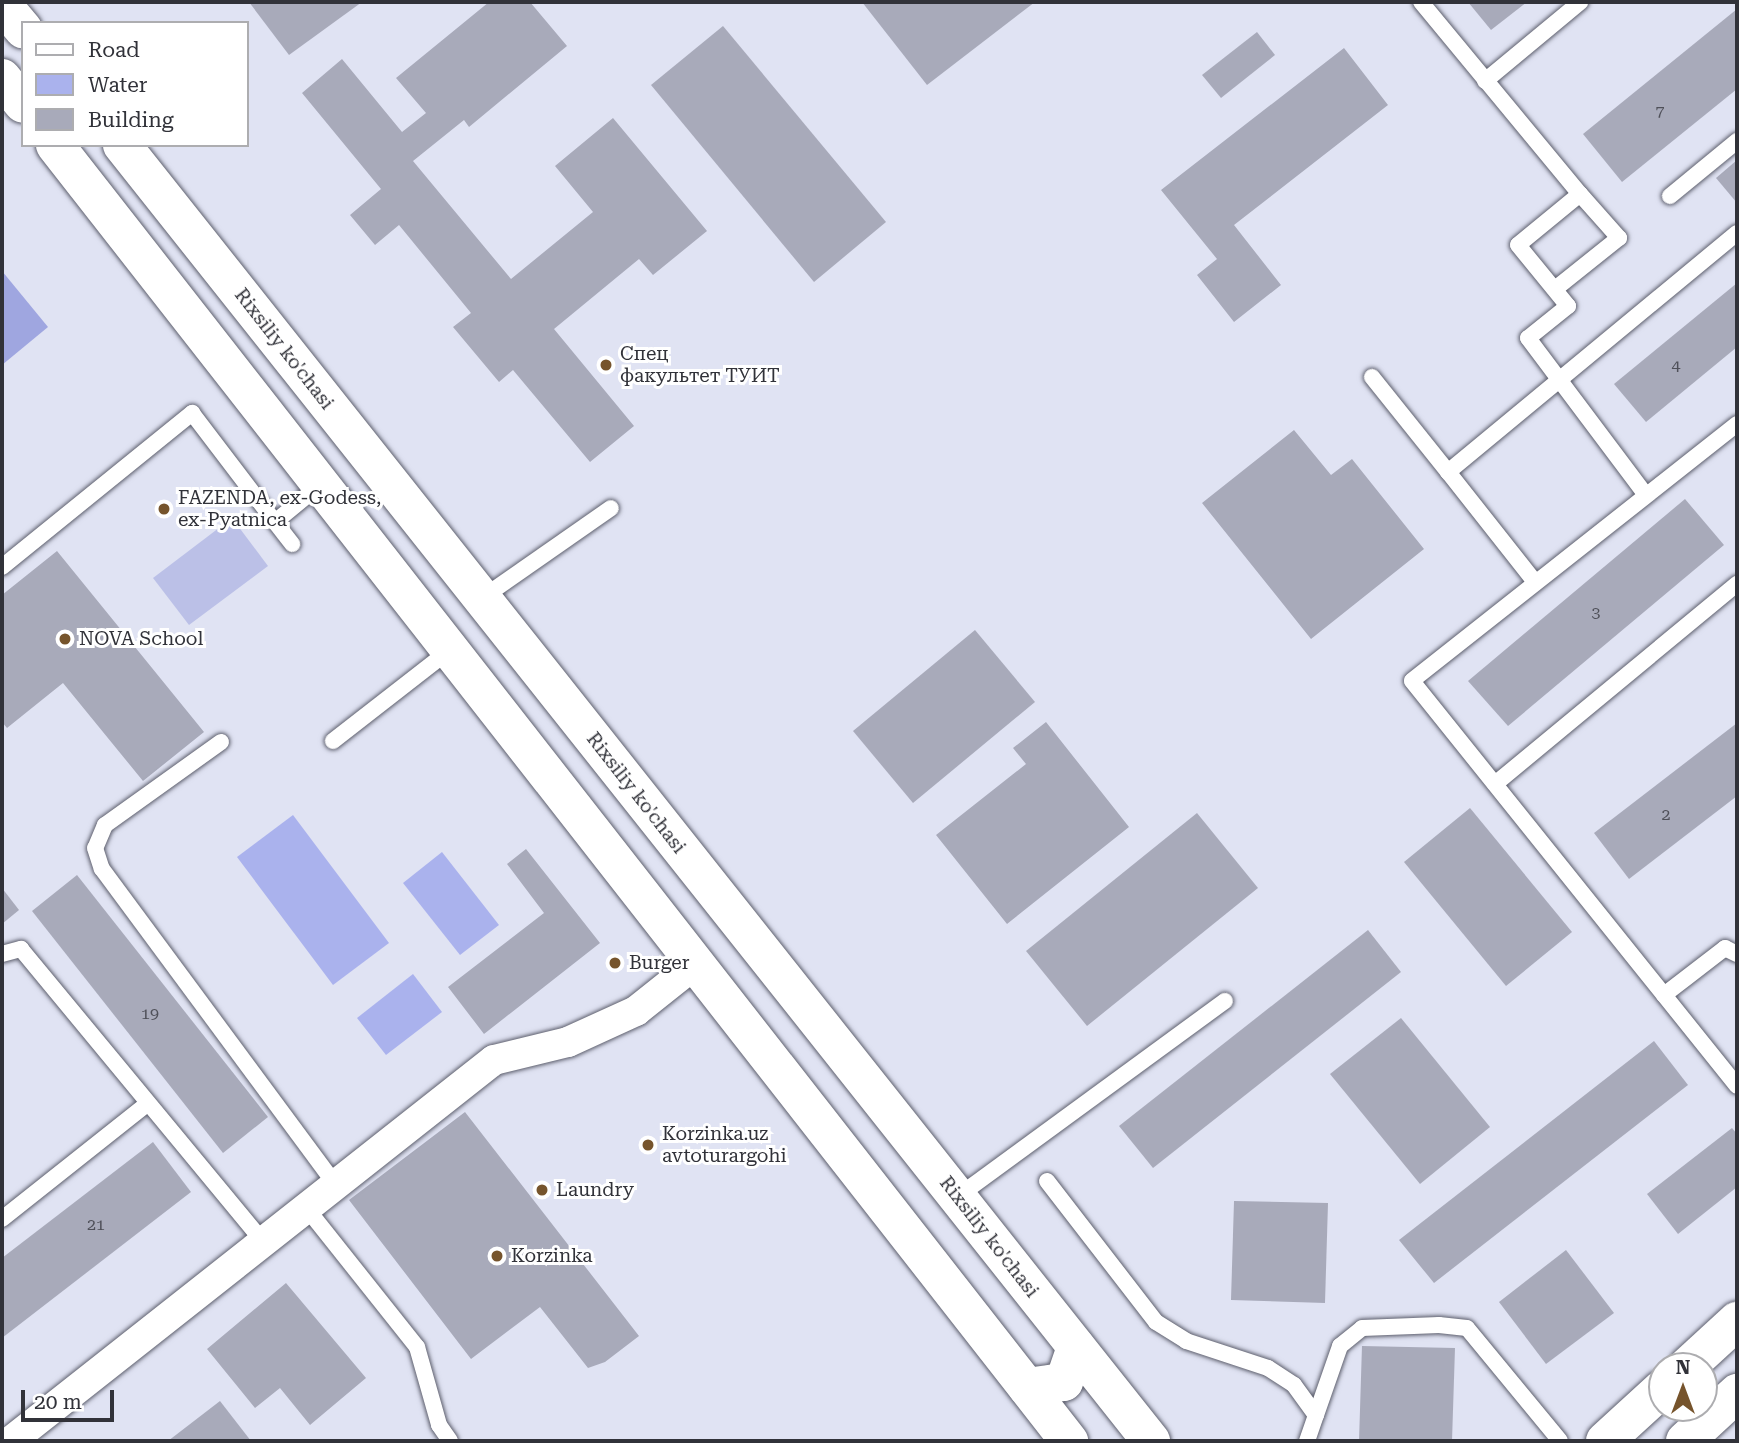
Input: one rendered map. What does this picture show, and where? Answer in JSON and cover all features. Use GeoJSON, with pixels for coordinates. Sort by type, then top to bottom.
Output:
{"type":"FeatureCollection","features":[{"type":"Feature","properties":{"kind":"main road"},"geometry":{"type":"LineString","coordinates":[[21,2],[35,21]]}},
{"type":"Feature","properties":{"kind":"main road"},"geometry":{"type":"LineString","coordinates":[[2,4],[21,27]]}},
{"type":"Feature","properties":{"kind":"main road"},"geometry":{"type":"LineString","coordinates":[[57,147],[1069,1441]]}},
{"type":"Feature","properties":{"kind":"main road","name":"Rixsiliy ko'chasi"},"geometry":{"type":"LineString","coordinates":[[124,147],[1151,1441]]}},
{"type":"Feature","properties":{"kind":"main road"},"geometry":{"type":"LineString","coordinates":[[150,267],[147,247],[157,231],[174,228],[192,233]]}},
{"type":"Feature","properties":{"kind":"main road"},"geometry":{"type":"LineString","coordinates":[[611,856],[612,839],[622,823],[657,819]]}},
{"type":"Feature","properties":{"kind":"main road"},"geometry":{"type":"LineString","coordinates":[[1703,1352],[1737,1321]]}},
{"type":"Feature","properties":{"kind":"main road"},"geometry":{"type":"LineString","coordinates":[[1027,1387],[1064,1382],[1076,1347]]}},
{"type":"Feature","properties":{"kind":"main road"},"geometry":{"type":"LineString","coordinates":[[1685,1441],[1737,1393]]}},
{"type":"Feature","properties":{"kind":"main road"},"geometry":{"type":"LineString","coordinates":[[1605,1441],[1648,1402]]}},
{"type":"Feature","properties":{"kind":"street"},"geometry":{"type":"LineString","coordinates":[[11,1441],[265,1244],[494,1060],[568,1042],[636,1011],[695,964]]}},
{"type":"Feature","properties":{"kind":"lane"},"geometry":{"type":"LineString","coordinates":[[1421,2],[1619,238],[1555,289]]}},
{"type":"Feature","properties":{"kind":"lane"},"geometry":{"type":"LineString","coordinates":[[1485,81],[1580,2]]}},
{"type":"Feature","properties":{"kind":"lane"},"geometry":{"type":"LineString","coordinates":[[1670,197],[1737,141]]}},
{"type":"Feature","properties":{"kind":"lane"},"geometry":{"type":"LineString","coordinates":[[1580,194],[1518,245],[1568,306],[1528,338],[1646,495]]}},
{"type":"Feature","properties":{"kind":"lane"},"geometry":{"type":"LineString","coordinates":[[1448,472],[1560,383],[1737,233]]}},
{"type":"Feature","properties":{"kind":"lane"},"geometry":{"type":"LineString","coordinates":[[1372,377],[1535,582]]}},
{"type":"Feature","properties":{"kind":"lane"},"geometry":{"type":"LineString","coordinates":[[2,567],[192,412],[292,544]]}},
{"type":"Feature","properties":{"kind":"lane"},"geometry":{"type":"LineString","coordinates":[[1737,424],[1412,681],[1737,1086]]}},
{"type":"Feature","properties":{"kind":"lane"},"geometry":{"type":"LineString","coordinates":[[275,522],[320,485]]}},
{"type":"Feature","properties":{"kind":"lane"},"geometry":{"type":"LineString","coordinates":[[481,598],[611,508]]}},
{"type":"Feature","properties":{"kind":"lane"},"geometry":{"type":"LineString","coordinates":[[1495,784],[1737,584]]}},
{"type":"Feature","properties":{"kind":"lane"},"geometry":{"type":"LineString","coordinates":[[333,741],[450,650]]}},
{"type":"Feature","properties":{"kind":"lane"},"geometry":{"type":"LineString","coordinates":[[221,742],[105,825],[95,848],[102,869],[337,1187]]}},
{"type":"Feature","properties":{"kind":"lane"},"geometry":{"type":"LineString","coordinates":[[1664,995],[1725,948],[1737,954]]}},
{"type":"Feature","properties":{"kind":"lane"},"geometry":{"type":"LineString","coordinates":[[2,954],[22,949],[265,1244]]}},
{"type":"Feature","properties":{"kind":"lane"},"geometry":{"type":"LineString","coordinates":[[957,1197],[1225,1001]]}},
{"type":"Feature","properties":{"kind":"lane"},"geometry":{"type":"LineString","coordinates":[[2,1219],[147,1104]]}},
{"type":"Feature","properties":{"kind":"lane"},"geometry":{"type":"LineString","coordinates":[[1047,1181],[1156,1322],[1186,1340],[1268,1368],[1294,1385],[1315,1415]]}},
{"type":"Feature","properties":{"kind":"lane"},"geometry":{"type":"LineString","coordinates":[[308,1210],[417,1347],[439,1425],[450,1441]]}},
{"type":"Feature","properties":{"kind":"lane"},"geometry":{"type":"LineString","coordinates":[[1307,1441],[1340,1346],[1362,1328],[1439,1325],[1466,1328],[1560,1441]]}},
{"type":"Feature","properties":{"kind":"shaded area"},"geometry":{"type":"Polygon","coordinates":[[[2,271],[48,327],[2,365],[2,271]]]}},
{"type":"Feature","properties":{"kind":"shaded area"},"geometry":{"type":"Polygon","coordinates":[[[232,518],[268,566],[189,625],[153,578],[232,518]]]}},
{"type":"Feature","properties":{"kind":"water"},"geometry":{"type":"Polygon","coordinates":[[[293,815],[389,943],[333,985],[237,857],[293,815]]]}},
{"type":"Feature","properties":{"kind":"water"},"geometry":{"type":"Polygon","coordinates":[[[442,852],[499,925],[460,955],[403,883],[442,852]]]}},
{"type":"Feature","properties":{"kind":"water"},"geometry":{"type":"Polygon","coordinates":[[[413,974],[442,1012],[386,1055],[357,1018],[413,974]]]}},
{"type":"Feature","properties":{"kind":"building"},"geometry":{"type":"Polygon","coordinates":[[[249,2],[362,2],[289,55],[249,2]]]}},
{"type":"Feature","properties":{"kind":"building"},"geometry":{"type":"Polygon","coordinates":[[[489,2],[530,2],[567,46],[469,127],[464,120],[413,161],[511,279],[593,212],[555,166],[613,118],[707,231],[653,275],[639,259],[554,329],[634,426],[590,462],[513,370],[499,382],[453,327],[471,313],[399,225],[375,245],[350,215],[381,189],[302,93],[342,59],[402,132],[426,113],[396,78],[489,2]]]}},
{"type":"Feature","properties":{"kind":"building"},"geometry":{"type":"Polygon","coordinates":[[[862,2],[1035,2],[927,85],[862,2]]]}},
{"type":"Feature","properties":{"kind":"building"},"geometry":{"type":"Polygon","coordinates":[[[1468,2],[1527,2],[1491,30],[1468,2]]]}},
{"type":"Feature","properties":{"kind":"building"},"geometry":{"type":"Polygon","coordinates":[[[1737,9],[1737,89],[1622,182],[1583,134],[1737,9]]]}},
{"type":"Feature","properties":{"kind":"building"},"geometry":{"type":"Polygon","coordinates":[[[723,26],[886,222],[814,282],[651,85],[723,26]]]}},
{"type":"Feature","properties":{"kind":"building"},"geometry":{"type":"Polygon","coordinates":[[[1257,32],[1275,55],[1221,98],[1202,75],[1257,32]]]}},
{"type":"Feature","properties":{"kind":"building"},"geometry":{"type":"Polygon","coordinates":[[[1344,48],[1388,105],[1234,225],[1281,285],[1234,322],[1197,275],[1217,259],[1161,190],[1344,48]]]}},
{"type":"Feature","properties":{"kind":"building"},"geometry":{"type":"Polygon","coordinates":[[[1737,160],[1737,203],[1716,178],[1737,160]]]}},
{"type":"Feature","properties":{"kind":"building"},"geometry":{"type":"Polygon","coordinates":[[[1737,283],[1737,347],[1646,422],[1614,384],[1737,283]]]}},
{"type":"Feature","properties":{"kind":"building"},"geometry":{"type":"Polygon","coordinates":[[[1294,430],[1331,475],[1352,459],[1424,549],[1311,639],[1202,503],[1294,430]]]}},
{"type":"Feature","properties":{"kind":"building"},"geometry":{"type":"Polygon","coordinates":[[[1685,499],[1724,545],[1508,726],[1468,681],[1685,499]]]}},
{"type":"Feature","properties":{"kind":"building","name":"NOVA School"},"geometry":{"type":"Polygon","coordinates":[[[57,551],[204,732],[143,781],[63,683],[7,728],[2,722],[2,595],[57,551]]]}},
{"type":"Feature","properties":{"kind":"building"},"geometry":{"type":"Polygon","coordinates":[[[975,630],[1035,702],[913,803],[853,731],[975,630]]]}},
{"type":"Feature","properties":{"kind":"building"},"geometry":{"type":"Polygon","coordinates":[[[1046,722],[1129,827],[1007,924],[936,835],[1026,764],[1013,748],[1046,722]]]}},
{"type":"Feature","properties":{"kind":"building"},"geometry":{"type":"Polygon","coordinates":[[[1737,723],[1737,796],[1629,879],[1594,833],[1737,723]]]}},
{"type":"Feature","properties":{"kind":"building"},"geometry":{"type":"Polygon","coordinates":[[[1470,808],[1572,932],[1506,986],[1404,862],[1470,808]]]}},
{"type":"Feature","properties":{"kind":"building"},"geometry":{"type":"Polygon","coordinates":[[[1197,813],[1258,888],[1087,1026],[1026,951],[1197,813]]]}},
{"type":"Feature","properties":{"kind":"building"},"geometry":{"type":"Polygon","coordinates":[[[526,849],[600,943],[484,1034],[448,987],[544,913],[507,864],[526,849]]]}},
{"type":"Feature","properties":{"kind":"building"},"geometry":{"type":"Polygon","coordinates":[[[77,875],[268,1117],[223,1153],[32,911],[77,875]]]}},
{"type":"Feature","properties":{"kind":"building"},"geometry":{"type":"Polygon","coordinates":[[[2,888],[19,910],[2,924],[2,888]]]}},
{"type":"Feature","properties":{"kind":"building"},"geometry":{"type":"Polygon","coordinates":[[[1368,930],[1401,972],[1153,1168],[1119,1126],[1368,930]]]}},
{"type":"Feature","properties":{"kind":"building"},"geometry":{"type":"Polygon","coordinates":[[[1401,1018],[1490,1127],[1420,1184],[1330,1074],[1401,1018]]]}},
{"type":"Feature","properties":{"kind":"building"},"geometry":{"type":"Polygon","coordinates":[[[1654,1041],[1688,1085],[1434,1283],[1399,1240],[1654,1041]]]}},
{"type":"Feature","properties":{"kind":"building"},"geometry":{"type":"Polygon","coordinates":[[[465,1112],[639,1336],[605,1362],[588,1368],[540,1307],[471,1359],[349,1200],[465,1112]]]}},
{"type":"Feature","properties":{"kind":"building"},"geometry":{"type":"Polygon","coordinates":[[[1732,1128],[1737,1134],[1737,1187],[1678,1234],[1647,1194],[1732,1128]]]}},
{"type":"Feature","properties":{"kind":"building"},"geometry":{"type":"Polygon","coordinates":[[[153,1142],[191,1192],[2,1338],[2,1258],[153,1142]]]}},
{"type":"Feature","properties":{"kind":"building"},"geometry":{"type":"Polygon","coordinates":[[[1234,1201],[1328,1203],[1325,1303],[1231,1300],[1234,1201]]]}},
{"type":"Feature","properties":{"kind":"building"},"geometry":{"type":"Polygon","coordinates":[[[1566,1250],[1614,1313],[1546,1364],[1499,1302],[1566,1250]]]}},
{"type":"Feature","properties":{"kind":"building"},"geometry":{"type":"Polygon","coordinates":[[[286,1283],[366,1378],[310,1425],[280,1388],[255,1408],[207,1349],[286,1283]]]}},
{"type":"Feature","properties":{"kind":"building"},"geometry":{"type":"Polygon","coordinates":[[[1362,1346],[1455,1348],[1452,1441],[1359,1441],[1362,1346]]]}},
{"type":"Feature","properties":{"kind":"building"},"geometry":{"type":"Polygon","coordinates":[[[220,1401],[251,1441],[168,1441],[220,1401]]]}},
{"type":"Feature","properties":{"kind":"place","name":"Спец факультет ТУИТ"},"geometry":{"type":"Point","coordinates":[606,365]}},
{"type":"Feature","properties":{"kind":"place","name":"FAZENDA, ex-Godess, ex-Pyatnica"},"geometry":{"type":"Point","coordinates":[164,509]}},
{"type":"Feature","properties":{"kind":"place","name":"NOVA School"},"geometry":{"type":"Point","coordinates":[65,639]}},
{"type":"Feature","properties":{"kind":"place","name":"Burger"},"geometry":{"type":"Point","coordinates":[615,963]}},
{"type":"Feature","properties":{"kind":"place","name":"Korzinka.uz avtoturargohi"},"geometry":{"type":"Point","coordinates":[648,1145]}},
{"type":"Feature","properties":{"kind":"place","name":"Laundry"},"geometry":{"type":"Point","coordinates":[542,1190]}},
{"type":"Feature","properties":{"kind":"place","name":"Korzinka"},"geometry":{"type":"Point","coordinates":[497,1256]}}]}
